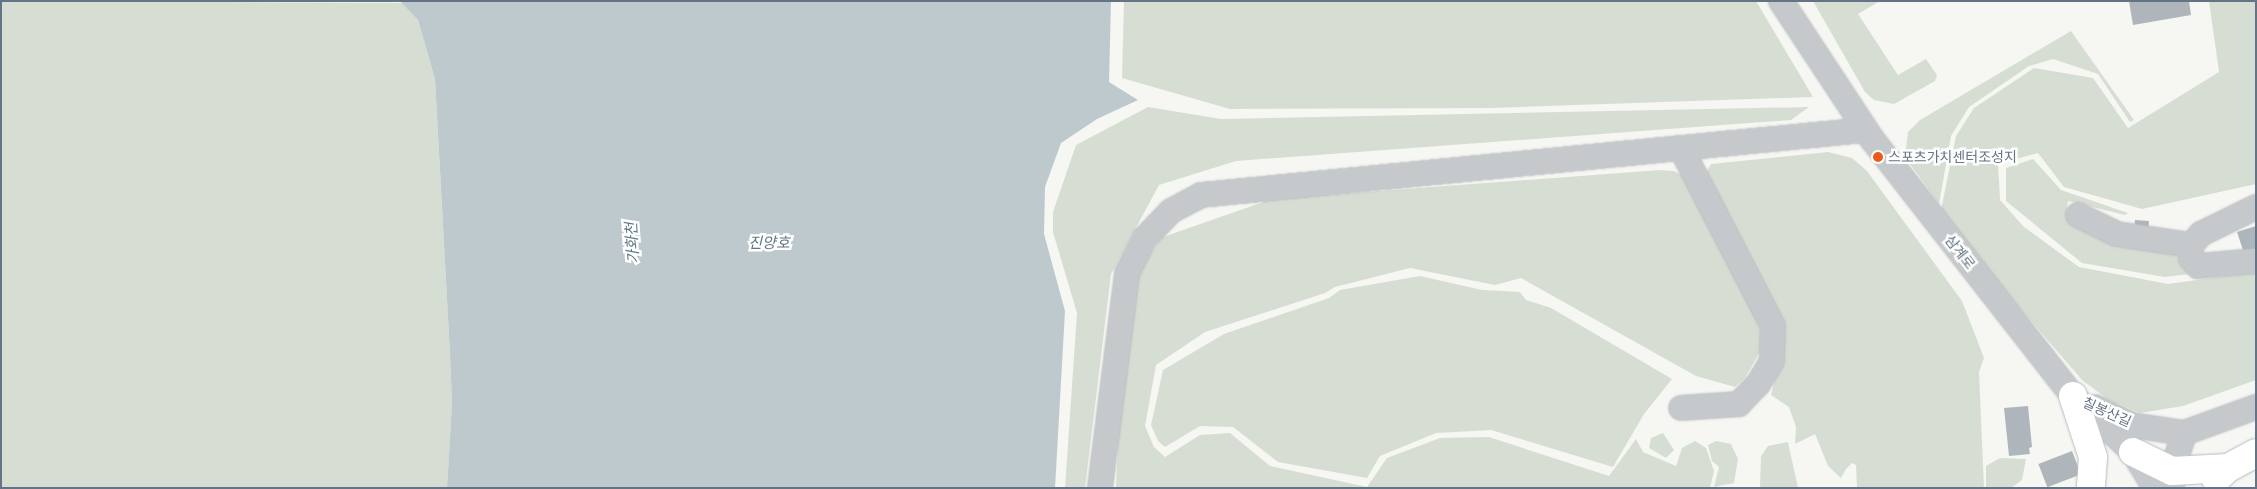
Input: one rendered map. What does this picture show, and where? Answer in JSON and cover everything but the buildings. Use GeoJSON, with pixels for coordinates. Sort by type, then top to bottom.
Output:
{"type":"FeatureCollection","features":[{"type":"Feature","properties":{"kind":"main road"},"geometry":{"type":"LineString","coordinates":[[2073,396],[2093,457],[2091,488]]}},
{"type":"Feature","properties":{"kind":"main road"},"geometry":{"type":"LineString","coordinates":[[2132,452],[2166,482],[2256,474]]}},
{"type":"Feature","properties":{"kind":"main road"},"geometry":{"type":"LineString","coordinates":[[2207,488],[2225,478],[2256,453]]}},
{"type":"Feature","properties":{"kind":"street","name":"삼계로"},"geometry":{"type":"LineString","coordinates":[[1781,1],[1865,130],[2073,396],[2132,452]]}},
{"type":"Feature","properties":{"kind":"street"},"geometry":{"type":"LineString","coordinates":[[1100,488],[1127,273],[1145,238],[1171,211],[1202,194],[1865,130]]}},
{"type":"Feature","properties":{"kind":"street"},"geometry":{"type":"LineString","coordinates":[[1681,148],[1773,326],[1772,361],[1758,384],[1739,404],[1681,408]]}},
{"type":"Feature","properties":{"kind":"street"},"geometry":{"type":"LineString","coordinates":[[2256,207],[2201,234],[2191,245],[2191,258],[2198,266],[2256,261]]}},
{"type":"Feature","properties":{"kind":"street"},"geometry":{"type":"LineString","coordinates":[[2078,215],[2117,234],[2191,245]]}},
{"type":"Feature","properties":{"kind":"street","name":"칠봉산길"},"geometry":{"type":"LineString","coordinates":[[2073,396],[2132,425],[2184,433],[2256,407]]}},
{"type":"Feature","properties":{"kind":"street"},"geometry":{"type":"LineString","coordinates":[[2166,482],[2184,433]]}},
{"type":"Feature","properties":{"kind":"shaded area"},"geometry":{"type":"Polygon","coordinates":[[[1,1],[405,3],[418,20],[435,79],[452,403],[447,488],[1,488],[1,1]]]}},
{"type":"Feature","properties":{"kind":"shaded area"},"geometry":{"type":"Polygon","coordinates":[[[1124,1],[1756,1],[1813,97],[1490,108],[1230,109],[1122,78],[1124,1]]]}},
{"type":"Feature","properties":{"kind":"shaded area"},"geometry":{"type":"Polygon","coordinates":[[[1813,1],[1880,1],[1858,14],[1898,75],[1926,59],[1937,75],[1935,81],[1894,104],[1874,100],[1865,92],[1813,1]]]}},
{"type":"Feature","properties":{"kind":"shaded area"},"geometry":{"type":"Polygon","coordinates":[[[2209,1],[2256,1],[2256,184],[2142,209],[2064,187],[2038,153],[1998,164],[2000,200],[2024,227],[2079,267],[2168,284],[2256,272],[2256,380],[2183,406],[2140,413],[2106,398],[2082,380],[1940,215],[1956,136],[1974,108],[2034,68],[2093,78],[2128,128],[2219,72],[2209,1]]]}},
{"type":"Feature","properties":{"kind":"shaded area"},"geometry":{"type":"Polygon","coordinates":[[[2071,31],[2134,120],[2130,122],[2098,74],[2053,59],[2029,66],[1969,107],[1951,136],[1939,204],[1905,157],[1908,132],[1920,120],[2071,31]]]}},
{"type":"Feature","properties":{"kind":"shaded area"},"geometry":{"type":"Polygon","coordinates":[[[1148,107],[1221,119],[1809,107],[1791,120],[1236,161],[1159,185],[1111,274],[1085,488],[1065,488],[1077,313],[1053,232],[1053,212],[1076,145],[1148,107]]]}},
{"type":"Feature","properties":{"kind":"shaded area"},"geometry":{"type":"Polygon","coordinates":[[[1828,152],[1852,158],[1867,171],[1962,301],[1984,358],[1979,372],[1984,488],[1857,488],[1856,465],[1852,463],[1841,478],[1828,466],[1815,434],[1795,444],[1796,427],[1789,407],[1771,395],[1777,369],[1706,173],[1711,164],[1828,152]]]}},
{"type":"Feature","properties":{"kind":"shaded area"},"geometry":{"type":"Polygon","coordinates":[[[2033,159],[2061,190],[2128,213],[2125,215],[2068,201],[2066,215],[2085,229],[2178,251],[2190,274],[2165,277],[2082,263],[2006,201],[2006,168],[2033,159]]]}},
{"type":"Feature","properties":{"kind":"shaded area"},"geometry":{"type":"Polygon","coordinates":[[[1660,170],[1674,171],[1693,181],[1760,325],[1760,352],[1745,378],[1735,387],[1696,376],[1521,278],[1495,285],[1410,268],[1335,287],[1325,293],[1205,332],[1156,365],[1145,426],[1154,447],[1165,457],[1200,435],[1230,433],[1270,466],[1367,487],[1387,458],[1440,438],[1489,437],[1609,476],[1636,439],[1643,452],[1676,466],[1682,448],[1695,441],[1706,448],[1714,471],[1710,488],[1116,488],[1122,362],[1140,266],[1163,237],[1272,199],[1660,170]]]}},
{"type":"Feature","properties":{"kind":"shaded area"},"geometry":{"type":"Polygon","coordinates":[[[1420,276],[1482,290],[1520,292],[1526,300],[1551,308],[1672,379],[1644,414],[1613,467],[1491,430],[1436,433],[1380,456],[1367,478],[1278,462],[1233,427],[1200,426],[1165,447],[1158,441],[1151,425],[1163,370],[1224,334],[1329,298],[1340,290],[1420,276]]]}},
{"type":"Feature","properties":{"kind":"shaded area"},"geometry":{"type":"Polygon","coordinates":[[[1663,433],[1674,450],[1666,458],[1649,448],[1651,438],[1663,433]]]}},
{"type":"Feature","properties":{"kind":"shaded area"},"geometry":{"type":"Polygon","coordinates":[[[1716,441],[1731,444],[1738,459],[1734,483],[1714,487],[1719,467],[1712,461],[1708,445],[1716,441]]]}},
{"type":"Feature","properties":{"kind":"shaded area"},"geometry":{"type":"Polygon","coordinates":[[[1788,442],[1798,488],[1751,488],[1760,487],[1761,456],[1768,446],[1788,442]]]}},
{"type":"Feature","properties":{"kind":"shaded area"},"geometry":{"type":"Polygon","coordinates":[[[2000,458],[2026,459],[2022,480],[2011,488],[1986,488],[1986,466],[2000,458]]]}},
{"type":"Feature","properties":{"kind":"water","name":"진양호"},"geometry":{"type":"Polygon","coordinates":[[[400,1],[1111,1],[1109,82],[1138,100],[1097,119],[1061,143],[1045,187],[1044,234],[1065,311],[1055,488],[447,488],[452,403],[435,79],[418,20],[400,1]]]}},
{"type":"Feature","properties":{"kind":"place","name":"스포츠가치센터조성지"},"geometry":{"type":"Point","coordinates":[1878,157]}},
{"type":"Feature","properties":{"kind":"water label","name":"가화천"},"geometry":{"type":"Point","coordinates":[633,243]}}]}
